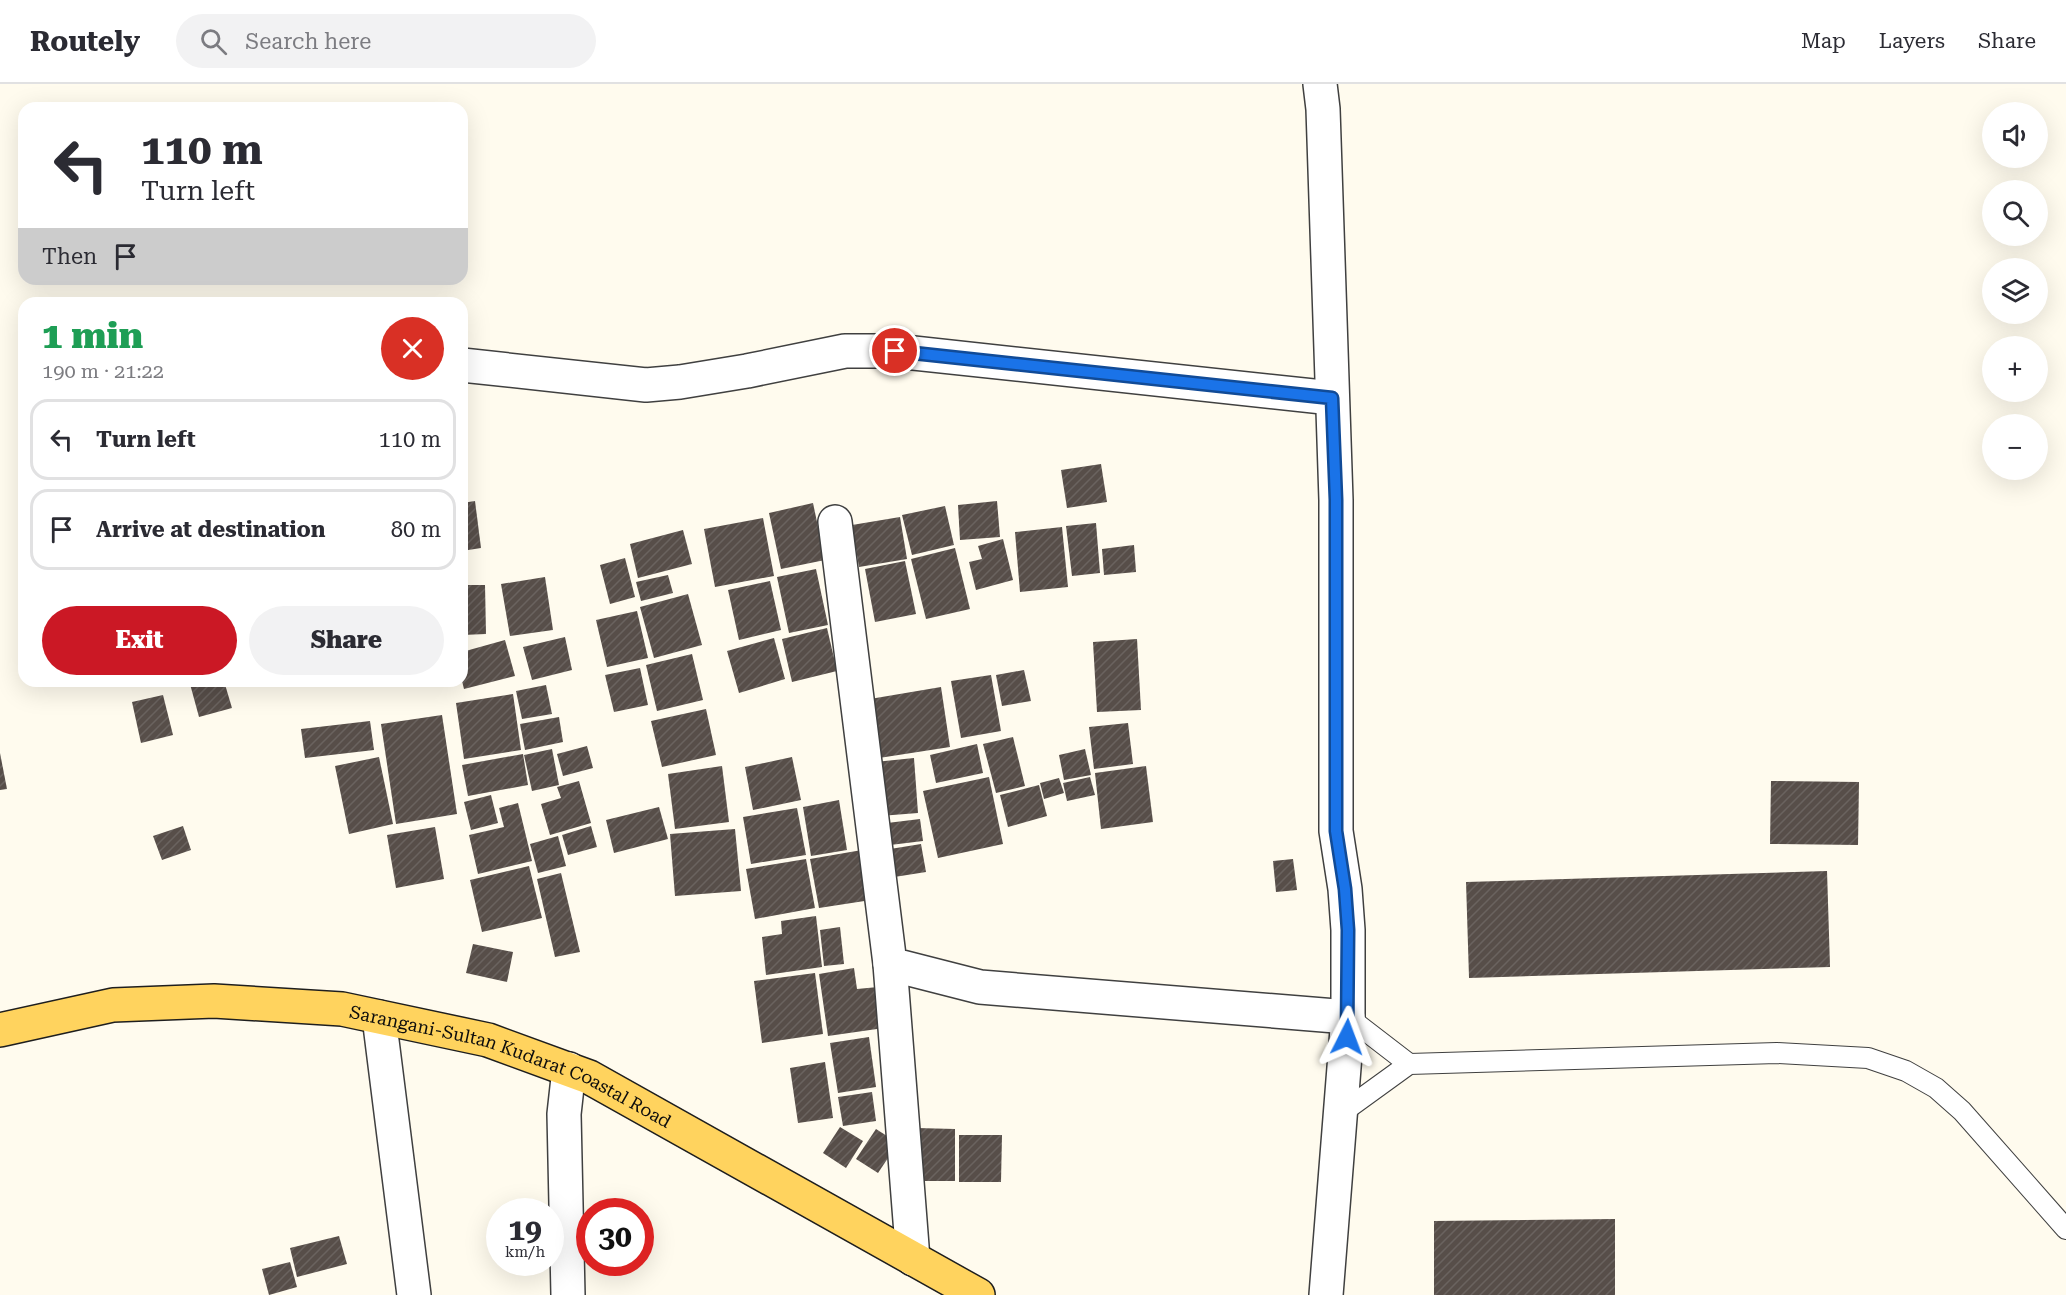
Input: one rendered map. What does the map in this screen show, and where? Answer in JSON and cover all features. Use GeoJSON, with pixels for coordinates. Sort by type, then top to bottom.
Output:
{"type":"FeatureCollection","features":[{"type":"Feature","properties":{"kind":"main road","name":"Sarangani-Sultan Kudarat Coastal Road"},"geometry":{"type":"LineString","coordinates":[[0,1030],[113,1005],[214,1001],[342,1009],[488,1040],[589,1077],[978,1295]]}},
{"type":"Feature","properties":{"kind":"street"},"geometry":{"type":"LineString","coordinates":[[1320,84],[1323,109],[1336,500],[1336,831],[1345,889],[1348,930],[1348,1017],[1326,1295]]}},
{"type":"Feature","properties":{"kind":"street"},"geometry":{"type":"LineString","coordinates":[[468,366],[646,385],[713,377],[845,351],[895,351],[1332,398]]}},
{"type":"Feature","properties":{"kind":"street"},"geometry":{"type":"LineString","coordinates":[[835,522],[890,964],[912,1259]]}},
{"type":"Feature","properties":{"kind":"street"},"geometry":{"type":"LineString","coordinates":[[890,964],[980,987],[1348,1017]]}},
{"type":"Feature","properties":{"kind":"street"},"geometry":{"type":"LineString","coordinates":[[379,1017],[414,1295]]}},
{"type":"Feature","properties":{"kind":"street"},"geometry":{"type":"LineString","coordinates":[[568,1295],[564,1114],[569,1070]]}},
{"type":"Feature","properties":{"kind":"lane"},"geometry":{"type":"LineString","coordinates":[[1348,1017],[1409,1064]]}},
{"type":"Feature","properties":{"kind":"lane"},"geometry":{"type":"LineString","coordinates":[[1340,1114],[1409,1064],[1777,1053],[1868,1058],[1906,1071],[1936,1088],[1962,1111],[2066,1229]]}},
{"type":"Feature","properties":{"kind":"building"},"geometry":{"type":"Polygon","coordinates":[[[1101,464],[1107,502],[1067,508],[1061,470],[1101,464]]]}},
{"type":"Feature","properties":{"kind":"building"},"geometry":{"type":"Polygon","coordinates":[[[475,501],[481,548],[468,550],[468,502],[475,501]]]}},
{"type":"Feature","properties":{"kind":"building"},"geometry":{"type":"Polygon","coordinates":[[[997,501],[1000,537],[960,540],[958,505],[997,501]]]}},
{"type":"Feature","properties":{"kind":"building"},"geometry":{"type":"Polygon","coordinates":[[[813,503],[825,560],[781,569],[769,513],[813,503]]]}},
{"type":"Feature","properties":{"kind":"building"},"geometry":{"type":"Polygon","coordinates":[[[945,506],[954,545],[912,555],[902,515],[945,506]]]}},
{"type":"Feature","properties":{"kind":"building"},"geometry":{"type":"Polygon","coordinates":[[[900,517],[907,559],[859,567],[852,525],[900,517]]]}},
{"type":"Feature","properties":{"kind":"building"},"geometry":{"type":"Polygon","coordinates":[[[763,518],[774,576],[715,587],[704,529],[763,518]]]}},
{"type":"Feature","properties":{"kind":"building"},"geometry":{"type":"Polygon","coordinates":[[[1096,523],[1100,573],[1072,576],[1066,526],[1096,523]]]}},
{"type":"Feature","properties":{"kind":"building"},"geometry":{"type":"Polygon","coordinates":[[[1062,527],[1068,587],[1020,592],[1015,532],[1062,527]]]}},
{"type":"Feature","properties":{"kind":"building"},"geometry":{"type":"Polygon","coordinates":[[[683,530],[692,564],[638,578],[630,544],[683,530]]]}},
{"type":"Feature","properties":{"kind":"building"},"geometry":{"type":"Polygon","coordinates":[[[1003,539],[1013,580],[976,590],[969,562],[982,559],[978,546],[1003,539]]]}},
{"type":"Feature","properties":{"kind":"building"},"geometry":{"type":"Polygon","coordinates":[[[1134,545],[1136,572],[1104,575],[1102,549],[1134,545]]]}},
{"type":"Feature","properties":{"kind":"building"},"geometry":{"type":"Polygon","coordinates":[[[955,548],[970,609],[926,619],[911,559],[955,548]]]}},
{"type":"Feature","properties":{"kind":"building"},"geometry":{"type":"Polygon","coordinates":[[[625,558],[635,597],[610,604],[600,565],[625,558]]]}},
{"type":"Feature","properties":{"kind":"building"},"geometry":{"type":"Polygon","coordinates":[[[905,561],[916,614],[875,622],[865,569],[905,561]]]}},
{"type":"Feature","properties":{"kind":"building"},"geometry":{"type":"Polygon","coordinates":[[[816,569],[828,625],[789,633],[777,577],[816,569]]]}},
{"type":"Feature","properties":{"kind":"building"},"geometry":{"type":"Polygon","coordinates":[[[668,575],[673,593],[641,601],[636,582],[668,575]]]}},
{"type":"Feature","properties":{"kind":"building"},"geometry":{"type":"Polygon","coordinates":[[[545,577],[553,630],[510,636],[501,584],[545,577]]]}},
{"type":"Feature","properties":{"kind":"building"},"geometry":{"type":"Polygon","coordinates":[[[770,581],[781,630],[739,640],[728,590],[770,581]]]}},
{"type":"Feature","properties":{"kind":"building"},"geometry":{"type":"Polygon","coordinates":[[[468,585],[485,585],[486,634],[468,635],[468,585]]]}},
{"type":"Feature","properties":{"kind":"building"},"geometry":{"type":"Polygon","coordinates":[[[688,594],[702,645],[654,658],[640,607],[688,594]]]}},
{"type":"Feature","properties":{"kind":"building"},"geometry":{"type":"Polygon","coordinates":[[[637,611],[648,658],[607,667],[596,620],[637,611]]]}},
{"type":"Feature","properties":{"kind":"building"},"geometry":{"type":"Polygon","coordinates":[[[827,628],[837,671],[792,682],[782,639],[827,628]]]}},
{"type":"Feature","properties":{"kind":"building"},"geometry":{"type":"Polygon","coordinates":[[[565,637],[572,670],[532,680],[523,647],[565,637]]]}},
{"type":"Feature","properties":{"kind":"building"},"geometry":{"type":"Polygon","coordinates":[[[774,638],[785,679],[739,693],[727,651],[774,638]]]}},
{"type":"Feature","properties":{"kind":"building"},"geometry":{"type":"Polygon","coordinates":[[[1137,639],[1141,710],[1097,712],[1093,642],[1137,639]]]}},
{"type":"Feature","properties":{"kind":"building"},"geometry":{"type":"Polygon","coordinates":[[[505,640],[515,676],[464,689],[464,687],[468,687],[468,650],[505,640]]]}},
{"type":"Feature","properties":{"kind":"building"},"geometry":{"type":"Polygon","coordinates":[[[692,654],[703,700],[657,711],[646,665],[692,654]]]}},
{"type":"Feature","properties":{"kind":"building"},"geometry":{"type":"Polygon","coordinates":[[[640,668],[648,705],[614,712],[605,675],[640,668]]]}},
{"type":"Feature","properties":{"kind":"building"},"geometry":{"type":"Polygon","coordinates":[[[1024,670],[1031,701],[1002,706],[996,675],[1024,670]]]}},
{"type":"Feature","properties":{"kind":"building"},"geometry":{"type":"Polygon","coordinates":[[[991,675],[1001,731],[961,738],[951,681],[991,675]]]}},
{"type":"Feature","properties":{"kind":"building"},"geometry":{"type":"Polygon","coordinates":[[[546,685],[552,714],[522,719],[516,691],[546,685]]]}},
{"type":"Feature","properties":{"kind":"building"},"geometry":{"type":"Polygon","coordinates":[[[191,687],[226,687],[232,708],[199,717],[191,687]]]}},
{"type":"Feature","properties":{"kind":"building"},"geometry":{"type":"Polygon","coordinates":[[[941,687],[950,747],[879,758],[870,699],[941,687]]]}},
{"type":"Feature","properties":{"kind":"building"},"geometry":{"type":"Polygon","coordinates":[[[513,694],[521,750],[464,759],[456,703],[513,694]]]}},
{"type":"Feature","properties":{"kind":"building"},"geometry":{"type":"Polygon","coordinates":[[[163,695],[173,735],[141,743],[132,702],[163,695]]]}},
{"type":"Feature","properties":{"kind":"building"},"geometry":{"type":"Polygon","coordinates":[[[706,709],[716,755],[662,767],[651,721],[706,709]]]}},
{"type":"Feature","properties":{"kind":"building"},"geometry":{"type":"Polygon","coordinates":[[[442,715],[457,814],[396,824],[381,724],[442,715]]]}},
{"type":"Feature","properties":{"kind":"building"},"geometry":{"type":"Polygon","coordinates":[[[559,717],[563,742],[525,750],[520,724],[559,717]]]}},
{"type":"Feature","properties":{"kind":"building"},"geometry":{"type":"Polygon","coordinates":[[[370,721],[374,750],[305,758],[301,729],[370,721]]]}},
{"type":"Feature","properties":{"kind":"building"},"geometry":{"type":"Polygon","coordinates":[[[1128,723],[1133,764],[1094,769],[1089,727],[1128,723]]]}},
{"type":"Feature","properties":{"kind":"building"},"geometry":{"type":"Polygon","coordinates":[[[1013,737],[1025,786],[996,793],[983,744],[1013,737]]]}},
{"type":"Feature","properties":{"kind":"building"},"geometry":{"type":"Polygon","coordinates":[[[977,744],[983,773],[936,783],[930,755],[977,744]]]}},
{"type":"Feature","properties":{"kind":"building"},"geometry":{"type":"Polygon","coordinates":[[[587,746],[593,768],[563,776],[557,754],[587,746]]]}},
{"type":"Feature","properties":{"kind":"building"},"geometry":{"type":"Polygon","coordinates":[[[552,749],[559,785],[532,791],[524,755],[552,749]]]}},
{"type":"Feature","properties":{"kind":"building"},"geometry":{"type":"Polygon","coordinates":[[[1085,749],[1091,775],[1064,780],[1059,755],[1085,749]]]}},
{"type":"Feature","properties":{"kind":"building"},"geometry":{"type":"Polygon","coordinates":[[[0,753],[7,789],[0,790],[0,753]]]}},
{"type":"Feature","properties":{"kind":"building"},"geometry":{"type":"Polygon","coordinates":[[[523,754],[528,785],[468,796],[462,765],[523,754]]]}},
{"type":"Feature","properties":{"kind":"building"},"geometry":{"type":"Polygon","coordinates":[[[379,757],[393,824],[349,834],[335,766],[379,757]]]}},
{"type":"Feature","properties":{"kind":"building"},"geometry":{"type":"Polygon","coordinates":[[[792,757],[801,800],[753,810],[745,767],[792,757]]]}},
{"type":"Feature","properties":{"kind":"building"},"geometry":{"type":"Polygon","coordinates":[[[914,758],[918,813],[880,816],[875,762],[914,758]]]}},
{"type":"Feature","properties":{"kind":"building"},"geometry":{"type":"Polygon","coordinates":[[[722,766],[729,822],[675,829],[668,774],[722,766]]]}},
{"type":"Feature","properties":{"kind":"building"},"geometry":{"type":"Polygon","coordinates":[[[1146,766],[1153,822],[1101,829],[1095,773],[1146,766]]]}},
{"type":"Feature","properties":{"kind":"building"},"geometry":{"type":"Polygon","coordinates":[[[989,777],[1003,844],[938,858],[923,791],[989,777]]]}},
{"type":"Feature","properties":{"kind":"building"},"geometry":{"type":"Polygon","coordinates":[[[1090,777],[1095,795],[1067,801],[1063,783],[1090,777]]]}},
{"type":"Feature","properties":{"kind":"building"},"geometry":{"type":"Polygon","coordinates":[[[1059,778],[1064,793],[1044,799],[1040,783],[1059,778]]]}},
{"type":"Feature","properties":{"kind":"building"},"geometry":{"type":"Polygon","coordinates":[[[579,781],[591,823],[550,835],[541,804],[561,798],[557,787],[579,781]]]}},
{"type":"Feature","properties":{"kind":"building"},"geometry":{"type":"Polygon","coordinates":[[[1771,781],[1859,782],[1858,845],[1770,844],[1771,781]]]}},
{"type":"Feature","properties":{"kind":"building"},"geometry":{"type":"Polygon","coordinates":[[[1039,785],[1047,816],[1008,827],[1000,795],[1039,785]]]}},
{"type":"Feature","properties":{"kind":"building"},"geometry":{"type":"Polygon","coordinates":[[[491,795],[498,823],[471,830],[464,802],[491,795]]]}},
{"type":"Feature","properties":{"kind":"building"},"geometry":{"type":"Polygon","coordinates":[[[839,800],[847,850],[811,856],[803,807],[839,800]]]}},
{"type":"Feature","properties":{"kind":"building"},"geometry":{"type":"Polygon","coordinates":[[[518,803],[532,861],[478,874],[469,835],[504,827],[499,808],[518,803]]]}},
{"type":"Feature","properties":{"kind":"building"},"geometry":{"type":"Polygon","coordinates":[[[659,807],[668,839],[614,853],[606,820],[659,807]]]}},
{"type":"Feature","properties":{"kind":"building"},"geometry":{"type":"Polygon","coordinates":[[[797,808],[806,855],[751,864],[743,817],[797,808]]]}},
{"type":"Feature","properties":{"kind":"building"},"geometry":{"type":"Polygon","coordinates":[[[920,819],[923,841],[882,846],[879,824],[920,819]]]}},
{"type":"Feature","properties":{"kind":"building"},"geometry":{"type":"Polygon","coordinates":[[[183,826],[191,850],[162,860],[153,836],[183,826]]]}},
{"type":"Feature","properties":{"kind":"building"},"geometry":{"type":"Polygon","coordinates":[[[591,826],[597,847],[568,855],[562,835],[591,826]]]}},
{"type":"Feature","properties":{"kind":"building"},"geometry":{"type":"Polygon","coordinates":[[[435,827],[444,879],[396,888],[387,835],[435,827]]]}},
{"type":"Feature","properties":{"kind":"building"},"geometry":{"type":"Polygon","coordinates":[[[735,829],[741,891],[675,896],[670,834],[735,829]]]}},
{"type":"Feature","properties":{"kind":"building"},"geometry":{"type":"Polygon","coordinates":[[[558,836],[566,866],[538,873],[530,844],[558,836]]]}},
{"type":"Feature","properties":{"kind":"building"},"geometry":{"type":"Polygon","coordinates":[[[921,844],[926,872],[888,878],[884,850],[921,844]]]}},
{"type":"Feature","properties":{"kind":"building"},"geometry":{"type":"Polygon","coordinates":[[[862,850],[871,900],[819,908],[810,859],[862,850]]]}},
{"type":"Feature","properties":{"kind":"building"},"geometry":{"type":"Polygon","coordinates":[[[806,859],[815,908],[755,919],[746,869],[806,859]]]}},
{"type":"Feature","properties":{"kind":"building"},"geometry":{"type":"Polygon","coordinates":[[[1293,859],[1297,890],[1276,892],[1273,861],[1293,859]]]}},
{"type":"Feature","properties":{"kind":"building"},"geometry":{"type":"Polygon","coordinates":[[[529,866],[542,918],[482,932],[470,880],[529,866]]]}},
{"type":"Feature","properties":{"kind":"building"},"geometry":{"type":"Polygon","coordinates":[[[1827,871],[1830,967],[1469,978],[1466,882],[1827,871]]]}},
{"type":"Feature","properties":{"kind":"building"},"geometry":{"type":"Polygon","coordinates":[[[561,873],[580,952],[555,957],[537,879],[561,873]]]}},
{"type":"Feature","properties":{"kind":"building"},"geometry":{"type":"Polygon","coordinates":[[[816,916],[822,967],[766,975],[762,937],[782,934],[781,921],[816,916]]]}},
{"type":"Feature","properties":{"kind":"building"},"geometry":{"type":"Polygon","coordinates":[[[840,927],[844,964],[824,966],[820,930],[840,927]]]}},
{"type":"Feature","properties":{"kind":"building"},"geometry":{"type":"Polygon","coordinates":[[[473,944],[513,952],[507,982],[466,973],[473,944]]]}},
{"type":"Feature","properties":{"kind":"building"},"geometry":{"type":"Polygon","coordinates":[[[854,968],[857,989],[878,987],[884,1028],[828,1036],[819,974],[854,968]]]}},
{"type":"Feature","properties":{"kind":"building"},"geometry":{"type":"Polygon","coordinates":[[[815,973],[823,1034],[762,1043],[754,981],[815,973]]]}},
{"type":"Feature","properties":{"kind":"building"},"geometry":{"type":"Polygon","coordinates":[[[869,1037],[876,1087],[838,1093],[830,1043],[869,1037]]]}},
{"type":"Feature","properties":{"kind":"building"},"geometry":{"type":"Polygon","coordinates":[[[825,1062],[833,1118],[798,1123],[790,1068],[825,1062]]]}},
{"type":"Feature","properties":{"kind":"building"},"geometry":{"type":"Polygon","coordinates":[[[872,1092],[876,1121],[843,1126],[838,1097],[872,1092]]]}},
{"type":"Feature","properties":{"kind":"building"},"geometry":{"type":"Polygon","coordinates":[[[840,1127],[863,1141],[846,1168],[823,1153],[840,1127]]]}},
{"type":"Feature","properties":{"kind":"building"},"geometry":{"type":"Polygon","coordinates":[[[917,1128],[955,1129],[955,1181],[917,1181],[917,1128]]]}},
{"type":"Feature","properties":{"kind":"building"},"geometry":{"type":"Polygon","coordinates":[[[876,1129],[898,1143],[878,1173],[856,1159],[876,1129]]]}},
{"type":"Feature","properties":{"kind":"building"},"geometry":{"type":"Polygon","coordinates":[[[959,1135],[1002,1135],[1001,1182],[959,1182],[959,1135]]]}},
{"type":"Feature","properties":{"kind":"building"},"geometry":{"type":"Polygon","coordinates":[[[1615,1219],[1615,1295],[1434,1295],[1434,1221],[1615,1219]]]}},
{"type":"Feature","properties":{"kind":"building"},"geometry":{"type":"Polygon","coordinates":[[[339,1236],[347,1264],[297,1277],[290,1248],[339,1236]]]}},
{"type":"Feature","properties":{"kind":"building"},"geometry":{"type":"Polygon","coordinates":[[[290,1262],[297,1287],[269,1295],[262,1269],[290,1262]]]}},
{"type":"Feature","properties":{"kind":"route"},"geometry":{"type":"LineString","coordinates":[[895,351],[1332,398],[1336,500],[1336,831],[1345,889],[1348,930],[1347,1037]]}}]}
